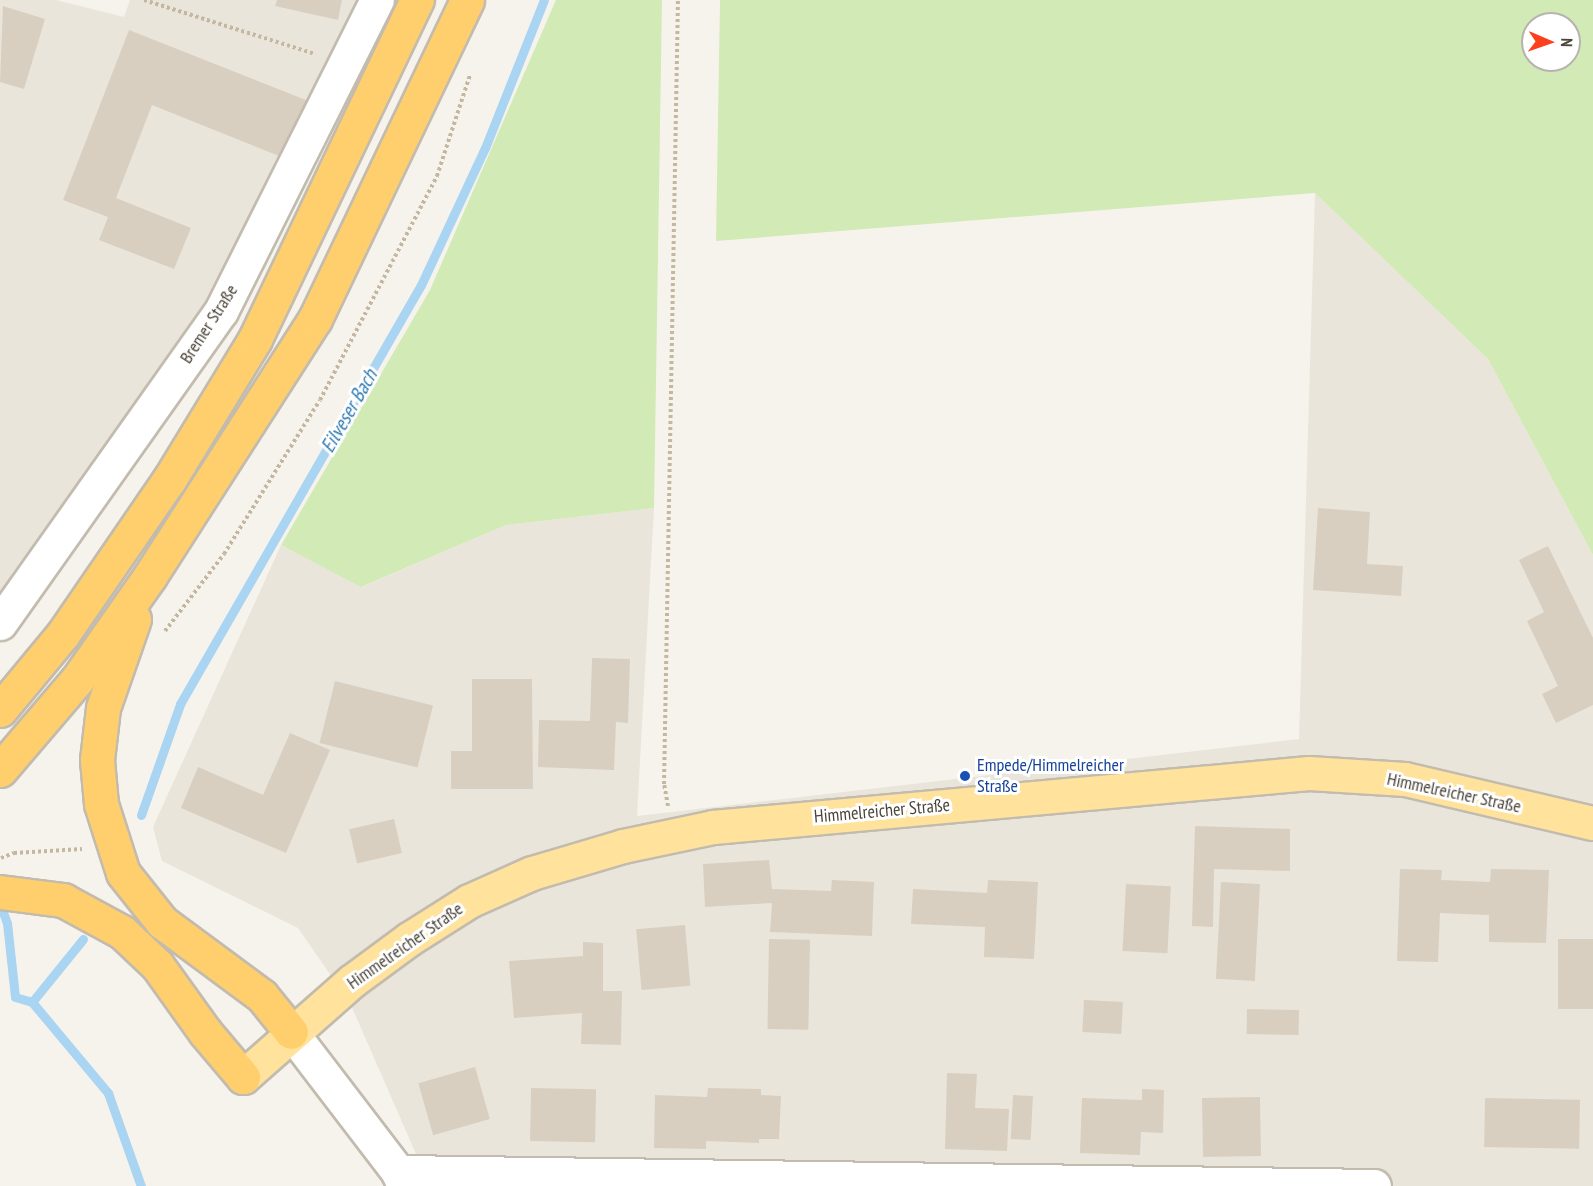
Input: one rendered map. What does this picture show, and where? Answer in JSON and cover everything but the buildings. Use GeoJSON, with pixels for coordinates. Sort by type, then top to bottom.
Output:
{"type":"FeatureCollection","features":[{"type":"Feature","properties":{"kind":"highway"},"geometry":{"type":"LineString","coordinates":[[0,710],[63,634],[163,490],[255,339],[417,0]]}},
{"type":"Feature","properties":{"kind":"highway"},"geometry":{"type":"LineString","coordinates":[[0,770],[77,680],[150,576],[315,319],[467,0]]}},
{"type":"Feature","properties":{"kind":"highway"},"geometry":{"type":"LineString","coordinates":[[150,576],[103,708],[97,760],[101,804],[113,847],[123,873],[162,922],[262,996],[291,1032]]}},
{"type":"Feature","properties":{"kind":"highway"},"geometry":{"type":"LineString","coordinates":[[5,891],[63,900],[122,932],[157,965],[205,1032],[243,1077]]}},
{"type":"Feature","properties":{"kind":"main road","name":"Himmelreicher Straße"},"geometry":{"type":"LineString","coordinates":[[243,1077],[291,1032],[409,939],[469,901],[532,873],[673,836],[737,825],[1309,772],[1405,779],[1593,823]]}},
{"type":"Feature","properties":{"kind":"street","name":"Bremer Straße"},"geometry":{"type":"LineString","coordinates":[[0,623],[221,311],[348,64],[377,0]]}},
{"type":"Feature","properties":{"kind":"street"},"geometry":{"type":"LineString","coordinates":[[291,1032],[401,1179],[1374,1186]]}},
{"type":"Feature","properties":{"kind":"path"},"geometry":{"type":"LineString","coordinates":[[144,0],[348,64]]}},
{"type":"Feature","properties":{"kind":"path"},"geometry":{"type":"LineString","coordinates":[[673,836],[664,784],[678,0]]}},
{"type":"Feature","properties":{"kind":"path"},"geometry":{"type":"LineString","coordinates":[[158,641],[224,554],[320,400],[437,176],[473,64]]}},
{"type":"Feature","properties":{"kind":"path"},"geometry":{"type":"LineString","coordinates":[[0,859],[14,853],[113,847]]}},
{"type":"Feature","properties":{"kind":"shaded area"},"geometry":{"type":"Polygon","coordinates":[[[0,0],[56,0],[124,17],[130,0],[376,0],[222,299],[0,613],[0,0]]]}},
{"type":"Feature","properties":{"kind":"shaded area"},"geometry":{"type":"Polygon","coordinates":[[[1315,193],[1488,359],[1593,555],[1593,1186],[430,1186],[350,1003],[298,928],[162,861],[153,827],[281,545],[362,587],[506,525],[654,508],[637,816],[1299,739],[1315,193]]]}},
{"type":"Feature","properties":{"kind":"green space"},"geometry":{"type":"Polygon","coordinates":[[[556,0],[662,0],[654,508],[506,525],[361,587],[281,545],[430,290],[556,0]]]}},
{"type":"Feature","properties":{"kind":"green space"},"geometry":{"type":"Polygon","coordinates":[[[720,0],[1593,0],[1593,555],[1488,359],[1315,193],[716,241],[720,0]]]}},
{"type":"Feature","properties":{"kind":"waterway","name":"Eilveser Bach"},"geometry":{"type":"LineString","coordinates":[[141,815],[180,704],[421,285],[485,148],[544,0]]}},
{"type":"Feature","properties":{"kind":"waterway"},"geometry":{"type":"LineString","coordinates":[[0,904],[7,923],[15,997],[32,1002],[108,1093],[141,1186]]}},
{"type":"Feature","properties":{"kind":"waterway","name":"Eilveser Bach"},"geometry":{"type":"LineString","coordinates":[[32,1002],[83,939]]}},
{"type":"Feature","properties":{"kind":"place","name":"Empede/Himmelreicher Straße"},"geometry":{"type":"Point","coordinates":[965,776]}}]}
